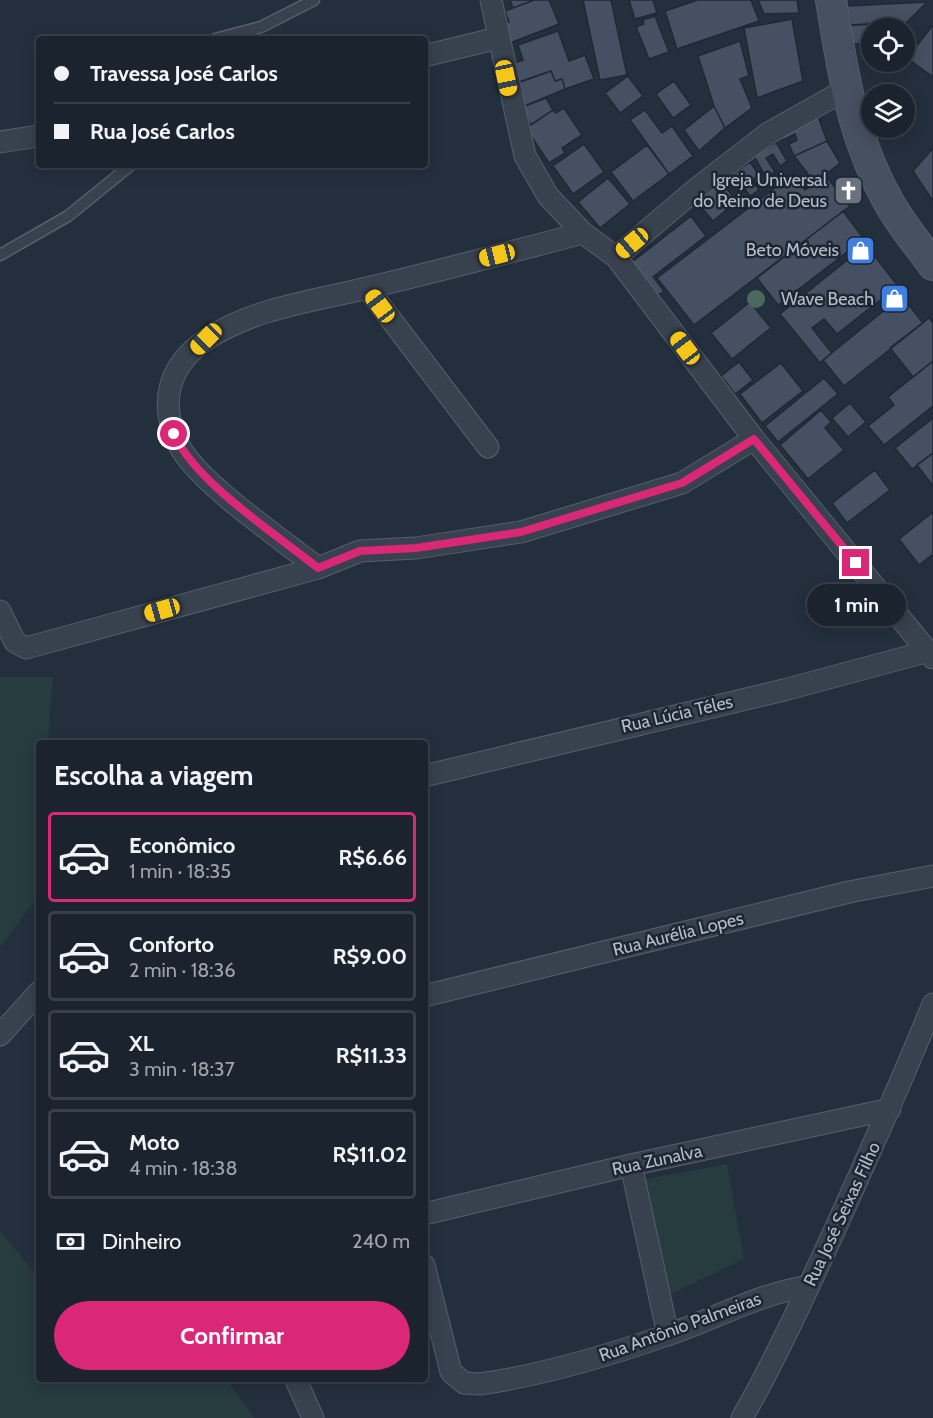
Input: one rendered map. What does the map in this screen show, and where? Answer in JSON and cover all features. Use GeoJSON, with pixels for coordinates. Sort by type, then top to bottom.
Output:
{"type":"FeatureCollection","features":[{"type":"Feature","properties":{"kind":"main road"},"geometry":{"type":"LineString","coordinates":[[831,0],[845,90],[860,142],[886,199],[933,265]]}},
{"type":"Feature","properties":{"kind":"street"},"geometry":{"type":"LineString","coordinates":[[491,0],[525,156],[548,196],[583,233],[616,257],[754,439],[931,655]]}},
{"type":"Feature","properties":{"kind":"street"},"geometry":{"type":"LineString","coordinates":[[428,55],[498,38]]}},
{"type":"Feature","properties":{"kind":"street"},"geometry":{"type":"LineString","coordinates":[[616,257],[696,189],[767,134],[845,90]]}},
{"type":"Feature","properties":{"kind":"street"},"geometry":{"type":"LineString","coordinates":[[0,142],[36,136]]}},
{"type":"Feature","properties":{"kind":"street"},"geometry":{"type":"LineString","coordinates":[[318,568],[200,473],[180,447],[168,422],[167,394],[178,367],[206,339],[239,323],[288,306],[583,233]]}},
{"type":"Feature","properties":{"kind":"street"},"geometry":{"type":"LineString","coordinates":[[367,288],[488,447]]}},
{"type":"Feature","properties":{"kind":"street"},"geometry":{"type":"LineString","coordinates":[[0,611],[15,642],[26,648],[318,568],[360,551],[416,548],[521,532],[682,483],[754,439]]}},
{"type":"Feature","properties":{"kind":"street","name":"Rua Lúcia Téles"},"geometry":{"type":"LineString","coordinates":[[428,775],[931,655]]}},
{"type":"Feature","properties":{"kind":"street","name":"Rua Aurélia Lopes"},"geometry":{"type":"LineString","coordinates":[[428,995],[849,892],[933,876]]}},
{"type":"Feature","properties":{"kind":"street"},"geometry":{"type":"LineString","coordinates":[[0,1035],[36,995]]}},
{"type":"Feature","properties":{"kind":"street","name":"Rua José Seixas Filho"},"geometry":{"type":"LineString","coordinates":[[742,1418],[763,1382],[809,1286],[890,1109],[933,1005]]}},
{"type":"Feature","properties":{"kind":"street","name":"Rua Zunalva"},"geometry":{"type":"LineString","coordinates":[[428,1213],[631,1165],[890,1109]]}},
{"type":"Feature","properties":{"kind":"street"},"geometry":{"type":"LineString","coordinates":[[631,1165],[668,1335]]}},
{"type":"Feature","properties":{"kind":"street","name":"Rua Antônio Palmeiras"},"geometry":{"type":"LineString","coordinates":[[428,1281],[451,1372],[464,1383],[480,1384],[594,1359],[668,1335],[782,1290],[809,1286]]}},
{"type":"Feature","properties":{"kind":"street"},"geometry":{"type":"LineString","coordinates":[[297,1382],[313,1418]]}},
{"type":"Feature","properties":{"kind":"lane"},"geometry":{"type":"LineString","coordinates":[[226,36],[261,27],[314,0]]}},
{"type":"Feature","properties":{"kind":"lane"},"geometry":{"type":"LineString","coordinates":[[0,255],[68,216],[127,168]]}},
{"type":"Feature","properties":{"kind":"green space"},"geometry":{"type":"Polygon","coordinates":[[[0,677],[53,677],[48,740],[36,740],[36,899],[0,947],[0,677]]]}},
{"type":"Feature","properties":{"kind":"green space"},"geometry":{"type":"Polygon","coordinates":[[[727,1164],[744,1259],[671,1294],[641,1180],[727,1164]]]}},
{"type":"Feature","properties":{"kind":"green space"},"geometry":{"type":"Polygon","coordinates":[[[0,1231],[36,1274],[36,1382],[229,1382],[254,1418],[0,1418],[0,1231]]]}},
{"type":"Feature","properties":{"kind":"building"},"geometry":{"type":"Polygon","coordinates":[[[510,0],[534,0],[513,8],[510,0]]]}},
{"type":"Feature","properties":{"kind":"building"},"geometry":{"type":"Polygon","coordinates":[[[534,0],[549,0],[559,24],[510,43],[503,24],[509,22],[505,11],[534,0]]]}},
{"type":"Feature","properties":{"kind":"building"},"geometry":{"type":"Polygon","coordinates":[[[583,0],[611,0],[627,75],[600,80],[583,0]]]}},
{"type":"Feature","properties":{"kind":"building"},"geometry":{"type":"Polygon","coordinates":[[[629,0],[653,0],[657,13],[635,19],[629,0]]]}},
{"type":"Feature","properties":{"kind":"building"},"geometry":{"type":"Polygon","coordinates":[[[698,0],[751,0],[759,21],[677,49],[665,11],[698,0]]]}},
{"type":"Feature","properties":{"kind":"building"},"geometry":{"type":"Polygon","coordinates":[[[758,0],[797,0],[799,13],[764,14],[758,0]]]}},
{"type":"Feature","properties":{"kind":"building"},"geometry":{"type":"Polygon","coordinates":[[[927,2],[911,18],[861,18],[861,24],[851,25],[847,6],[927,2]]]}},
{"type":"Feature","properties":{"kind":"building"},"geometry":{"type":"Polygon","coordinates":[[[655,16],[669,52],[649,59],[636,27],[644,24],[643,20],[655,16]]]}},
{"type":"Feature","properties":{"kind":"building"},"geometry":{"type":"Polygon","coordinates":[[[792,19],[803,81],[757,98],[744,28],[792,19]]]}},
{"type":"Feature","properties":{"kind":"building"},"geometry":{"type":"Polygon","coordinates":[[[861,25],[861,43],[846,46],[845,26],[861,25]]]}},
{"type":"Feature","properties":{"kind":"building"},"geometry":{"type":"Polygon","coordinates":[[[933,25],[933,77],[915,64],[915,48],[933,25]]]}},
{"type":"Feature","properties":{"kind":"building"},"geometry":{"type":"Polygon","coordinates":[[[558,31],[569,61],[585,55],[594,79],[565,89],[562,79],[555,81],[551,71],[515,84],[509,65],[523,60],[518,45],[558,31]]]}},
{"type":"Feature","properties":{"kind":"building"},"geometry":{"type":"Polygon","coordinates":[[[740,41],[749,76],[740,79],[752,108],[725,128],[714,106],[698,56],[740,41]]]}},
{"type":"Feature","properties":{"kind":"building"},"geometry":{"type":"Polygon","coordinates":[[[551,71],[555,81],[562,79],[565,89],[522,107],[513,84],[551,71]]]}},
{"type":"Feature","properties":{"kind":"building"},"geometry":{"type":"Polygon","coordinates":[[[628,76],[643,96],[620,113],[605,93],[628,76]]]}},
{"type":"Feature","properties":{"kind":"building"},"geometry":{"type":"Polygon","coordinates":[[[674,81],[691,105],[673,118],[656,94],[674,81]]]}},
{"type":"Feature","properties":{"kind":"building"},"geometry":{"type":"Polygon","coordinates":[[[546,98],[553,110],[531,125],[522,107],[546,98]]]}},
{"type":"Feature","properties":{"kind":"building"},"geometry":{"type":"Polygon","coordinates":[[[714,106],[725,128],[699,151],[684,130],[714,106]]]}},
{"type":"Feature","properties":{"kind":"building"},"geometry":{"type":"Polygon","coordinates":[[[564,108],[582,135],[562,148],[565,153],[549,163],[526,128],[553,110],[556,113],[564,108]]]}},
{"type":"Feature","properties":{"kind":"building"},"geometry":{"type":"Polygon","coordinates":[[[645,110],[662,133],[672,126],[693,156],[669,174],[630,120],[645,110]]]}},
{"type":"Feature","properties":{"kind":"building"},"geometry":{"type":"Polygon","coordinates":[[[817,114],[827,141],[794,156],[789,144],[797,140],[795,134],[783,140],[778,129],[817,114]]]}},
{"type":"Feature","properties":{"kind":"building"},"geometry":{"type":"Polygon","coordinates":[[[827,141],[840,163],[815,183],[794,156],[827,141]]]}},
{"type":"Feature","properties":{"kind":"building"},"geometry":{"type":"Polygon","coordinates":[[[776,142],[787,161],[780,166],[773,154],[766,158],[775,172],[766,177],[754,156],[776,142]]]}},
{"type":"Feature","properties":{"kind":"building"},"geometry":{"type":"Polygon","coordinates":[[[584,144],[604,172],[573,194],[553,166],[584,144]]]}},
{"type":"Feature","properties":{"kind":"building"},"geometry":{"type":"Polygon","coordinates":[[[647,145],[669,174],[633,201],[611,172],[647,145]]]}},
{"type":"Feature","properties":{"kind":"building"},"geometry":{"type":"Polygon","coordinates":[[[933,148],[933,201],[913,171],[933,148]]]}},
{"type":"Feature","properties":{"kind":"building"},"geometry":{"type":"Polygon","coordinates":[[[750,162],[759,175],[752,180],[759,190],[750,196],[734,174],[750,162]]]}},
{"type":"Feature","properties":{"kind":"building"},"geometry":{"type":"Polygon","coordinates":[[[793,174],[805,190],[825,175],[850,206],[694,325],[657,278],[793,174]]]}},
{"type":"Feature","properties":{"kind":"building"},"geometry":{"type":"Polygon","coordinates":[[[608,178],[630,204],[600,228],[578,202],[608,178]]]}},
{"type":"Feature","properties":{"kind":"building"},"geometry":{"type":"Polygon","coordinates":[[[721,182],[737,201],[713,221],[697,202],[721,182]]]}},
{"type":"Feature","properties":{"kind":"building"},"geometry":{"type":"Polygon","coordinates":[[[843,211],[864,239],[778,305],[757,278],[843,211]]]}},
{"type":"Feature","properties":{"kind":"building"},"geometry":{"type":"Polygon","coordinates":[[[691,216],[706,236],[653,277],[664,291],[658,295],[632,262],[691,216]]]}},
{"type":"Feature","properties":{"kind":"building"},"geometry":{"type":"Polygon","coordinates":[[[866,245],[898,286],[837,334],[824,319],[812,328],[832,353],[820,363],[780,314],[866,245]]]}},
{"type":"Feature","properties":{"kind":"building"},"geometry":{"type":"Polygon","coordinates":[[[902,296],[923,323],[844,386],[823,360],[902,296]]]}},
{"type":"Feature","properties":{"kind":"building"},"geometry":{"type":"Polygon","coordinates":[[[750,302],[771,328],[732,359],[711,333],[750,302]]]}},
{"type":"Feature","properties":{"kind":"building"},"geometry":{"type":"Polygon","coordinates":[[[929,318],[933,323],[933,361],[913,377],[890,348],[929,318]]]}},
{"type":"Feature","properties":{"kind":"building"},"geometry":{"type":"Polygon","coordinates":[[[933,361],[933,406],[884,445],[868,426],[894,405],[888,397],[933,361]]]}},
{"type":"Feature","properties":{"kind":"building"},"geometry":{"type":"Polygon","coordinates":[[[739,362],[753,380],[735,394],[721,376],[739,362]]]}},
{"type":"Feature","properties":{"kind":"building"},"geometry":{"type":"Polygon","coordinates":[[[781,363],[803,391],[762,423],[740,394],[781,363]]]}},
{"type":"Feature","properties":{"kind":"building"},"geometry":{"type":"Polygon","coordinates":[[[824,378],[838,394],[778,442],[765,426],[824,378]]]}},
{"type":"Feature","properties":{"kind":"building"},"geometry":{"type":"Polygon","coordinates":[[[850,403],[866,422],[848,437],[832,418],[850,403]]]}},
{"type":"Feature","properties":{"kind":"building"},"geometry":{"type":"Polygon","coordinates":[[[821,410],[831,422],[825,428],[844,450],[808,479],[780,445],[821,410]]]}},
{"type":"Feature","properties":{"kind":"building"},"geometry":{"type":"Polygon","coordinates":[[[933,418],[933,453],[912,469],[895,448],[933,418]]]}},
{"type":"Feature","properties":{"kind":"building"},"geometry":{"type":"Polygon","coordinates":[[[933,453],[933,486],[917,465],[933,453]]]}},
{"type":"Feature","properties":{"kind":"building"},"geometry":{"type":"Polygon","coordinates":[[[875,470],[890,490],[847,523],[832,503],[875,470]]]}},
{"type":"Feature","properties":{"kind":"building"},"geometry":{"type":"Polygon","coordinates":[[[933,512],[933,554],[919,565],[899,539],[933,512]]]}},
{"type":"Feature","properties":{"kind":"place","name":"Igreja Universal do Reino de Deus"},"geometry":{"type":"Point","coordinates":[848,190]}},
{"type":"Feature","properties":{"kind":"place","name":"Beto Móveis"},"geometry":{"type":"Point","coordinates":[860,250]}},
{"type":"Feature","properties":{"kind":"place","name":"Wave Beach"},"geometry":{"type":"Point","coordinates":[895,299]}},
{"type":"Feature","properties":{"kind":"route"},"geometry":{"type":"LineString","coordinates":[[174,434],[180,447],[200,473],[318,568],[360,551],[416,548],[521,532],[682,483],[754,439],[856,563]]}}]}
